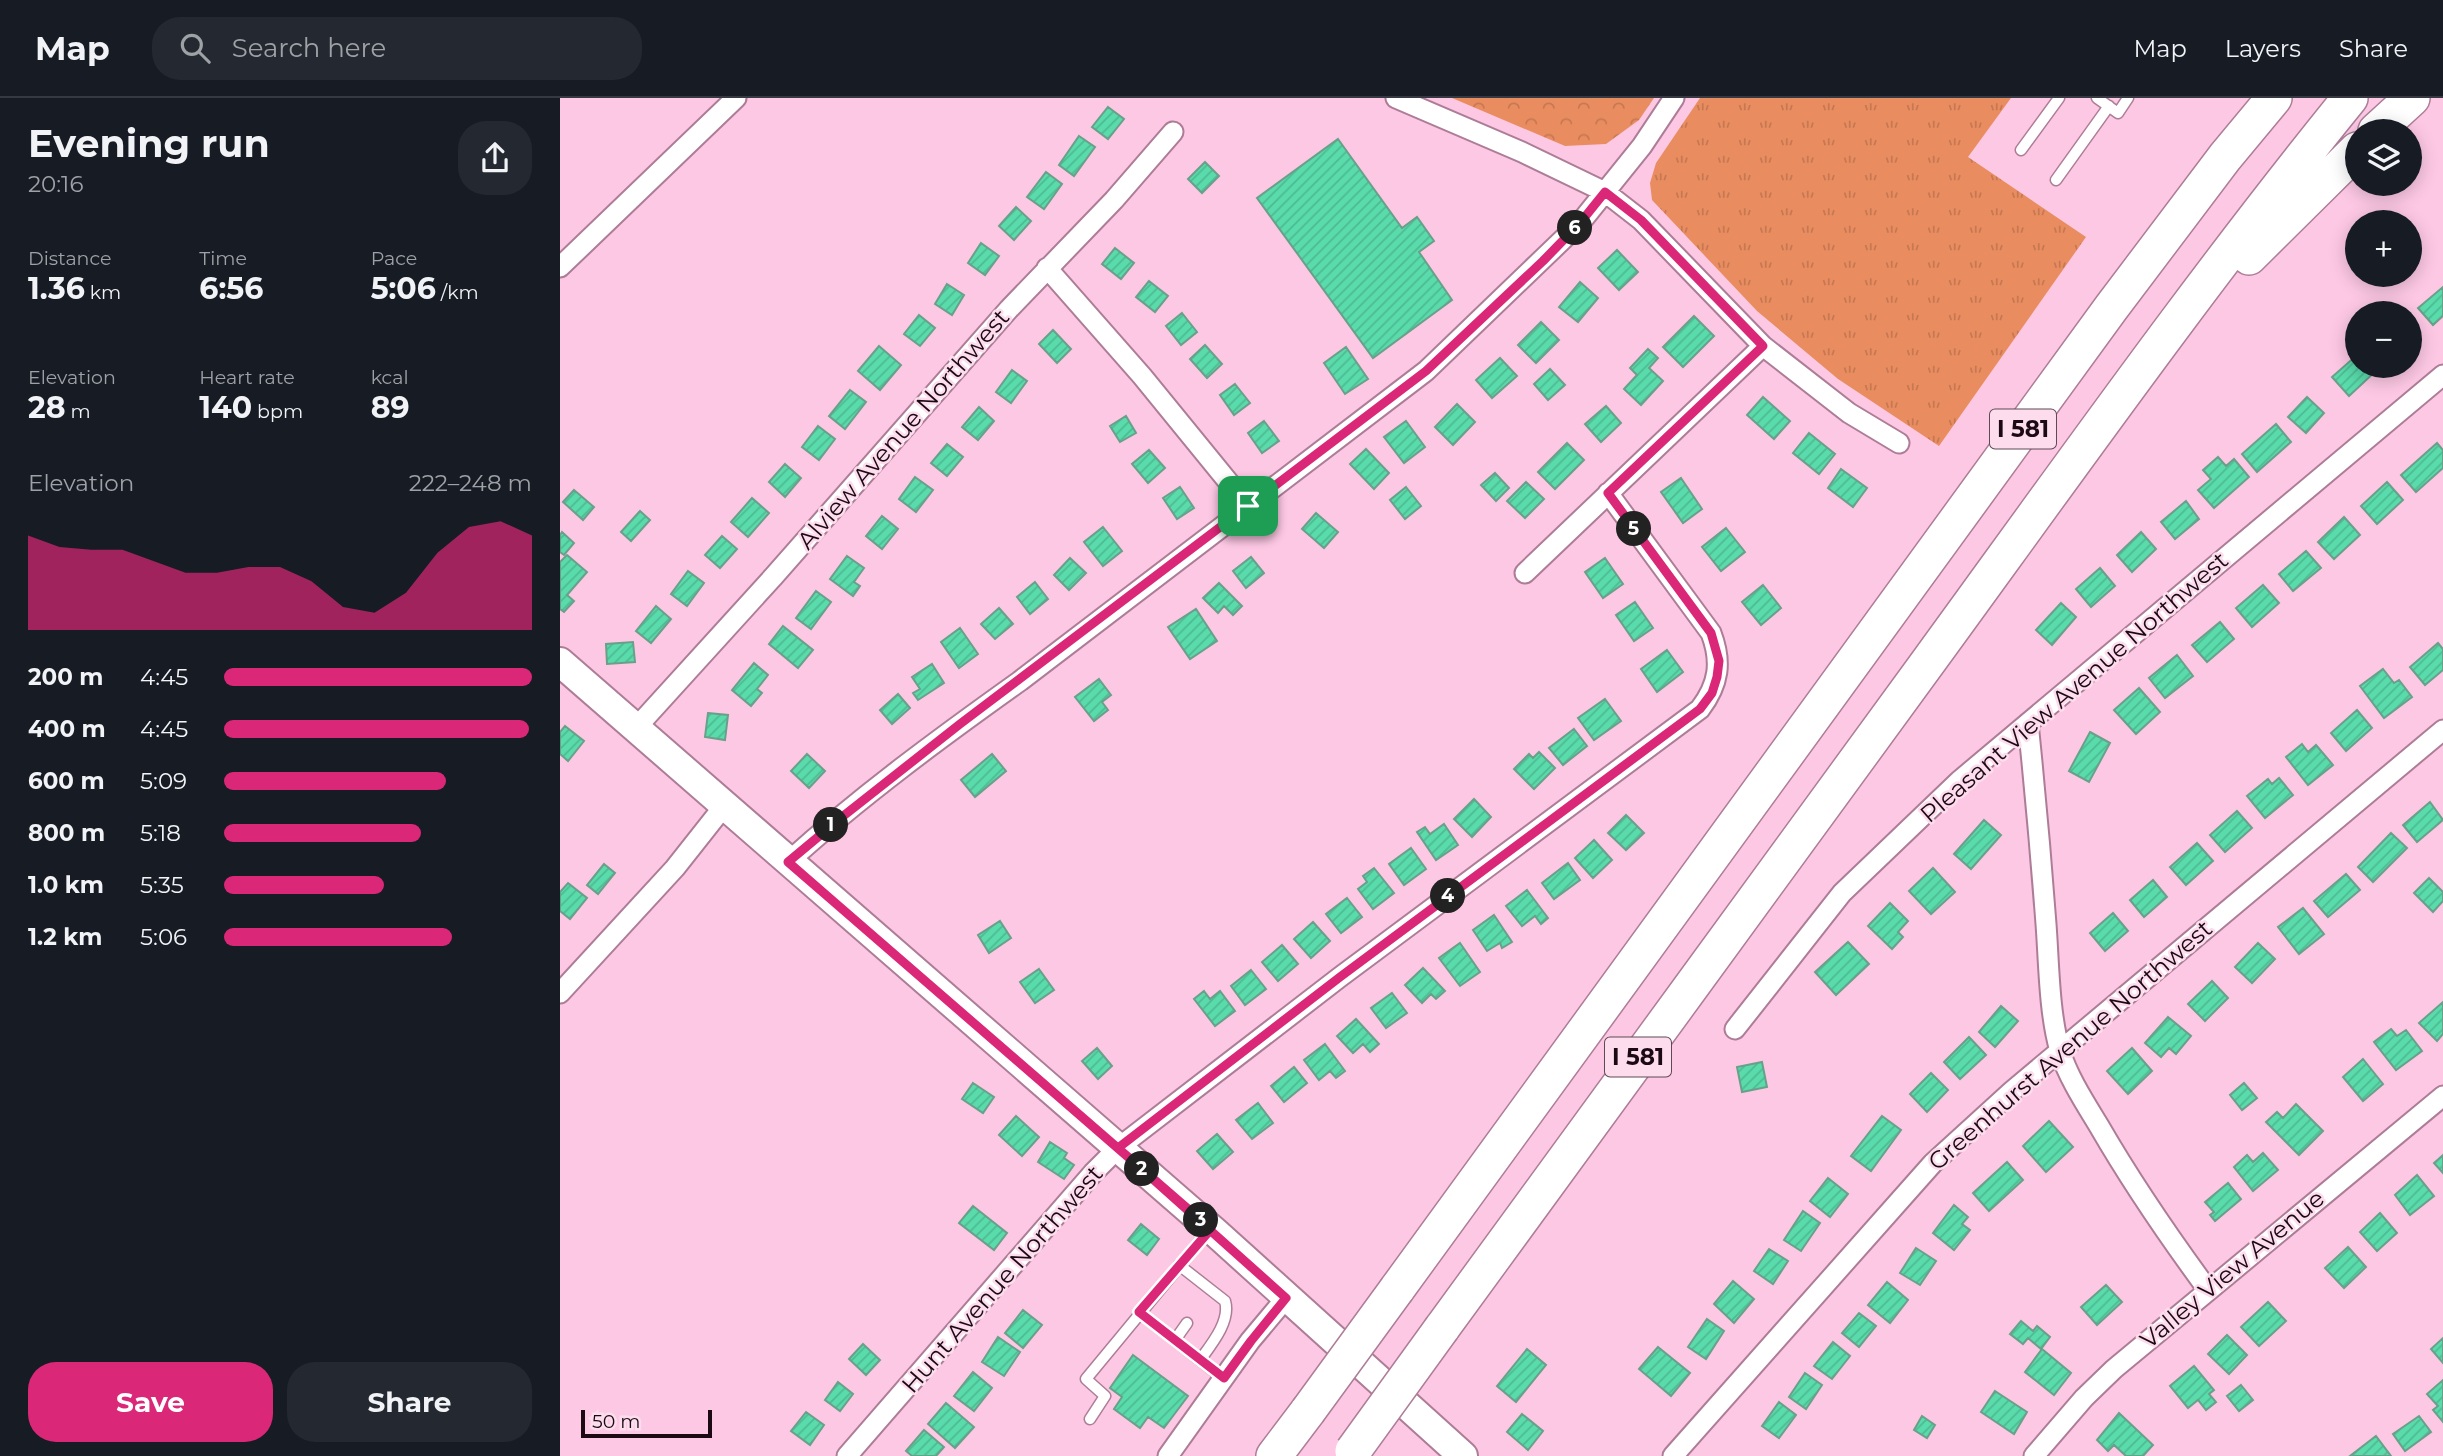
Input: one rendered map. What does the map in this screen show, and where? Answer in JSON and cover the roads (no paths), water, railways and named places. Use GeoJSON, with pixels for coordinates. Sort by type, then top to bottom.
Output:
{"type":"FeatureCollection","features":[{"type":"Feature","properties":{"kind":"highway","name":"I 581"},"geometry":{"type":"LineString","coordinates":[[1274,1456],[2111,308],[2225,157],[2274,98]]}},
{"type":"Feature","properties":{"kind":"highway","name":"I 581"},"geometry":{"type":"LineString","coordinates":[[1351,1453],[1684,993],[1837,788],[2174,325],[2350,98]]}},
{"type":"Feature","properties":{"kind":"highway"},"geometry":{"type":"LineString","coordinates":[[2389,119],[2412,98]]}},
{"type":"Feature","properties":{"kind":"highway"},"geometry":{"type":"LineString","coordinates":[[2174,325],[2232,274],[2345,162]]}},
{"type":"Feature","properties":{"kind":"main road"},"geometry":{"type":"LineString","coordinates":[[560,662],[1211,1229],[1463,1456]]}},
{"type":"Feature","properties":{"kind":"street"},"geometry":{"type":"LineString","coordinates":[[560,267],[736,98]]}},
{"type":"Feature","properties":{"kind":"street"},"geometry":{"type":"LineString","coordinates":[[1396,98],[1522,152],[1605,192],[1641,220],[1763,346],[1849,413],[1899,443]]}},
{"type":"Feature","properties":{"kind":"street"},"geometry":{"type":"LineString","coordinates":[[788,862],[960,724],[1426,371],[1580,223],[1642,146],[1674,98]]}},
{"type":"Feature","properties":{"kind":"street","name":"Alview Avenue Northwest"},"geometry":{"type":"LineString","coordinates":[[635,729],[1047,268],[1114,200],[1173,132]]}},
{"type":"Feature","properties":{"kind":"street"},"geometry":{"type":"LineString","coordinates":[[1047,268],[1142,376],[1248,506]]}},
{"type":"Feature","properties":{"kind":"street"},"geometry":{"type":"LineString","coordinates":[[1525,573],[1763,346]]}},
{"type":"Feature","properties":{"kind":"street","name":"Pleasant View Avenue Northwest"},"geometry":{"type":"LineString","coordinates":[[1735,1029],[1842,893],[1959,781],[2443,374]]}},
{"type":"Feature","properties":{"kind":"street","name":"Hunt Avenue Northwest"},"geometry":{"type":"LineString","coordinates":[[847,1456],[1093,1172],[1118,1148],[1340,977],[1700,709],[1712,693],[1717,677],[1719,661],[1711,633],[1608,493]]}},
{"type":"Feature","properties":{"kind":"street"},"geometry":{"type":"LineString","coordinates":[[2028,723],[2037,803],[2049,968],[2060,1050],[2087,1106],[2118,1160],[2159,1223],[2208,1290]]}},
{"type":"Feature","properties":{"kind":"street","name":"Greenhurst Avenue Northwest"},"geometry":{"type":"LineString","coordinates":[[1673,1456],[1933,1163],[2060,1050],[2443,730]]}},
{"type":"Feature","properties":{"kind":"street"},"geometry":{"type":"LineString","coordinates":[[560,993],[675,868],[724,806]]}},
{"type":"Feature","properties":{"kind":"street","name":"Valley View Avenue"},"geometry":{"type":"LineString","coordinates":[[2034,1456],[2114,1368],[2443,1096]]}},
{"type":"Feature","properties":{"kind":"street"},"geometry":{"type":"LineString","coordinates":[[1168,1456],[1251,1341],[1286,1298]]}},
{"type":"Feature","properties":{"kind":"lane"},"geometry":{"type":"LineString","coordinates":[[2021,150],[2059,98]]}},
{"type":"Feature","properties":{"kind":"lane"},"geometry":{"type":"LineString","coordinates":[[2097,98],[2118,113],[2129,98]]}},
{"type":"Feature","properties":{"kind":"lane"},"geometry":{"type":"LineString","coordinates":[[2056,180],[2109,106]]}},
{"type":"Feature","properties":{"kind":"lane"},"geometry":{"type":"LineString","coordinates":[[1090,1419],[1105,1396],[1086,1379],[1139,1312],[1211,1229]]}},
{"type":"Feature","properties":{"kind":"lane"},"geometry":{"type":"LineString","coordinates":[[1179,1265],[1209,1295],[1227,1306],[1223,1323],[1200,1360]]}},
{"type":"Feature","properties":{"kind":"lane"},"geometry":{"type":"LineString","coordinates":[[1139,1312],[1224,1378]]}},
{"type":"Feature","properties":{"kind":"lane"},"geometry":{"type":"LineString","coordinates":[[1174,1340],[1187,1323]]}}]}
